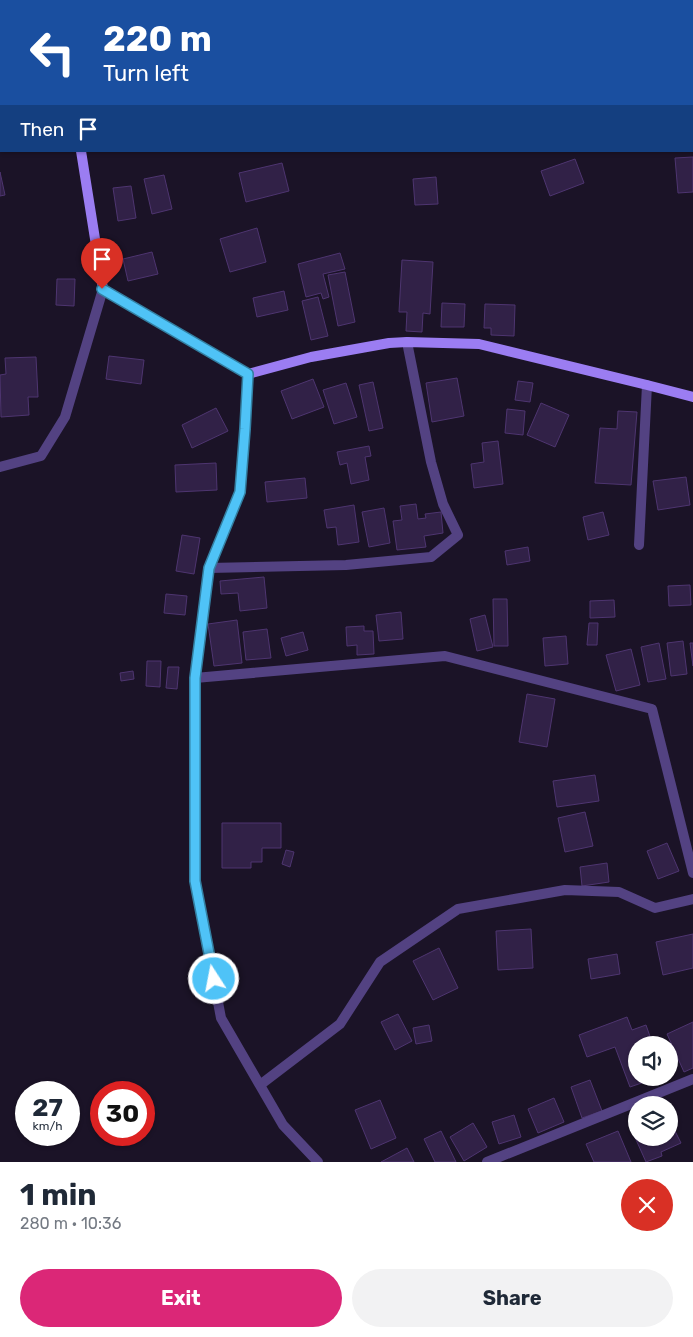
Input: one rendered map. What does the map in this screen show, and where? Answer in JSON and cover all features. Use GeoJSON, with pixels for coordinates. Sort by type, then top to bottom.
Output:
{"type":"FeatureCollection","features":[{"type":"Feature","properties":{"kind":"street"},"geometry":{"type":"LineString","coordinates":[[0,467],[41,456],[65,417],[102,289],[81,152]]}},
{"type":"Feature","properties":{"kind":"street"},"geometry":{"type":"LineString","coordinates":[[102,289],[248,374],[311,358],[389,343],[479,344],[693,397]]}},
{"type":"Feature","properties":{"kind":"street"},"geometry":{"type":"LineString","coordinates":[[209,568],[346,565],[431,557],[458,535],[443,504],[431,462],[407,342]]}},
{"type":"Feature","properties":{"kind":"street"},"geometry":{"type":"LineString","coordinates":[[248,374],[240,492],[209,568],[195,678],[195,881],[221,1018],[283,1125],[318,1162]]}},
{"type":"Feature","properties":{"kind":"street"},"geometry":{"type":"LineString","coordinates":[[639,545],[647,385]]}},
{"type":"Feature","properties":{"kind":"street"},"geometry":{"type":"LineString","coordinates":[[195,678],[445,656],[652,709],[693,872]]}},
{"type":"Feature","properties":{"kind":"street"},"geometry":{"type":"LineString","coordinates":[[260,1085],[340,1024],[380,962],[458,910],[565,890],[619,892],[655,908],[693,899]]}},
{"type":"Feature","properties":{"kind":"street"},"geometry":{"type":"LineString","coordinates":[[487,1162],[693,1079]]}},
{"type":"Feature","properties":{"kind":"building"},"geometry":{"type":"Polygon","coordinates":[[[693,157],[693,192],[678,193],[675,158],[693,157]]]}},
{"type":"Feature","properties":{"kind":"building"},"geometry":{"type":"Polygon","coordinates":[[[575,159],[584,183],[550,196],[541,171],[575,159]]]}},
{"type":"Feature","properties":{"kind":"building"},"geometry":{"type":"Polygon","coordinates":[[[282,163],[289,191],[246,202],[239,173],[282,163]]]}},
{"type":"Feature","properties":{"kind":"building"},"geometry":{"type":"Polygon","coordinates":[[[0,172],[5,195],[0,196],[0,172]]]}},
{"type":"Feature","properties":{"kind":"building"},"geometry":{"type":"Polygon","coordinates":[[[164,175],[172,209],[152,214],[144,179],[164,175]]]}},
{"type":"Feature","properties":{"kind":"building"},"geometry":{"type":"Polygon","coordinates":[[[436,177],[438,204],[415,205],[413,179],[436,177]]]}},
{"type":"Feature","properties":{"kind":"building"},"geometry":{"type":"Polygon","coordinates":[[[131,186],[136,218],[118,221],[113,188],[131,186]]]}},
{"type":"Feature","properties":{"kind":"building"},"geometry":{"type":"Polygon","coordinates":[[[257,228],[266,262],[230,272],[220,239],[257,228]]]}},
{"type":"Feature","properties":{"kind":"building"},"geometry":{"type":"Polygon","coordinates":[[[152,252],[158,274],[128,281],[123,259],[152,252]]]}},
{"type":"Feature","properties":{"kind":"building"},"geometry":{"type":"Polygon","coordinates":[[[340,253],[345,269],[323,274],[329,297],[323,299],[321,293],[306,297],[298,264],[340,253]]]}},
{"type":"Feature","properties":{"kind":"building"},"geometry":{"type":"Polygon","coordinates":[[[402,260],[433,262],[430,314],[423,313],[422,332],[406,331],[407,312],[399,312],[402,260]]]}},
{"type":"Feature","properties":{"kind":"building"},"geometry":{"type":"Polygon","coordinates":[[[345,272],[355,322],[338,326],[328,275],[345,272]]]}},
{"type":"Feature","properties":{"kind":"building"},"geometry":{"type":"Polygon","coordinates":[[[57,279],[75,279],[74,306],[56,305],[57,279]]]}},
{"type":"Feature","properties":{"kind":"building"},"geometry":{"type":"Polygon","coordinates":[[[284,291],[288,310],[257,317],[253,298],[284,291]]]}},
{"type":"Feature","properties":{"kind":"building"},"geometry":{"type":"Polygon","coordinates":[[[318,297],[328,336],[311,340],[302,301],[318,297]]]}},
{"type":"Feature","properties":{"kind":"building"},"geometry":{"type":"Polygon","coordinates":[[[442,303],[465,304],[464,327],[441,327],[442,303]]]}},
{"type":"Feature","properties":{"kind":"building"},"geometry":{"type":"Polygon","coordinates":[[[485,304],[515,305],[514,336],[491,335],[491,328],[484,328],[485,304]]]}},
{"type":"Feature","properties":{"kind":"building"},"geometry":{"type":"Polygon","coordinates":[[[109,356],[144,360],[141,384],[106,379],[109,356]]]}},
{"type":"Feature","properties":{"kind":"building"},"geometry":{"type":"Polygon","coordinates":[[[36,357],[38,397],[28,397],[29,415],[1,417],[0,375],[6,374],[5,358],[36,357]]]}},
{"type":"Feature","properties":{"kind":"building"},"geometry":{"type":"Polygon","coordinates":[[[457,378],[464,416],[432,422],[426,383],[457,378]]]}},
{"type":"Feature","properties":{"kind":"building"},"geometry":{"type":"Polygon","coordinates":[[[313,379],[324,407],[292,419],[281,391],[313,379]]]}},
{"type":"Feature","properties":{"kind":"building"},"geometry":{"type":"Polygon","coordinates":[[[518,381],[533,383],[530,402],[515,400],[518,381]]]}},
{"type":"Feature","properties":{"kind":"building"},"geometry":{"type":"Polygon","coordinates":[[[373,382],[383,428],[369,431],[359,385],[373,382]]]}},
{"type":"Feature","properties":{"kind":"building"},"geometry":{"type":"Polygon","coordinates":[[[346,383],[357,417],[334,424],[323,390],[346,383]]]}},
{"type":"Feature","properties":{"kind":"building"},"geometry":{"type":"Polygon","coordinates":[[[541,403],[569,415],[555,447],[527,435],[541,403]]]}},
{"type":"Feature","properties":{"kind":"building"},"geometry":{"type":"Polygon","coordinates":[[[216,408],[228,431],[192,448],[182,425],[216,408]]]}},
{"type":"Feature","properties":{"kind":"building"},"geometry":{"type":"Polygon","coordinates":[[[507,409],[525,411],[523,435],[505,433],[507,409]]]}},
{"type":"Feature","properties":{"kind":"building"},"geometry":{"type":"Polygon","coordinates":[[[618,411],[637,412],[631,485],[595,483],[600,428],[617,429],[618,411]]]}},
{"type":"Feature","properties":{"kind":"building"},"geometry":{"type":"Polygon","coordinates":[[[498,441],[503,484],[474,488],[471,464],[484,462],[482,443],[498,441]]]}},
{"type":"Feature","properties":{"kind":"building"},"geometry":{"type":"Polygon","coordinates":[[[369,446],[371,456],[365,457],[369,480],[351,484],[347,463],[340,465],[337,452],[369,446]]]}},
{"type":"Feature","properties":{"kind":"building"},"geometry":{"type":"Polygon","coordinates":[[[216,463],[217,490],[176,492],[175,465],[216,463]]]}},
{"type":"Feature","properties":{"kind":"building"},"geometry":{"type":"Polygon","coordinates":[[[686,477],[690,505],[658,510],[653,481],[686,477]]]}},
{"type":"Feature","properties":{"kind":"building"},"geometry":{"type":"Polygon","coordinates":[[[305,478],[307,498],[267,502],[265,482],[305,478]]]}},
{"type":"Feature","properties":{"kind":"building"},"geometry":{"type":"Polygon","coordinates":[[[416,504],[418,519],[426,518],[425,514],[441,512],[443,533],[424,536],[426,547],[397,550],[393,521],[402,520],[400,506],[416,504]]]}},
{"type":"Feature","properties":{"kind":"building"},"geometry":{"type":"Polygon","coordinates":[[[354,505],[359,542],[338,545],[336,527],[327,528],[324,510],[354,505]]]}},
{"type":"Feature","properties":{"kind":"building"},"geometry":{"type":"Polygon","coordinates":[[[384,508],[390,543],[369,547],[362,512],[384,508]]]}},
{"type":"Feature","properties":{"kind":"building"},"geometry":{"type":"Polygon","coordinates":[[[603,512],[609,535],[588,540],[583,517],[603,512]]]}},
{"type":"Feature","properties":{"kind":"building"},"geometry":{"type":"Polygon","coordinates":[[[182,535],[200,538],[194,574],[176,571],[182,535]]]}},
{"type":"Feature","properties":{"kind":"building"},"geometry":{"type":"Polygon","coordinates":[[[528,547],[530,561],[507,565],[505,551],[528,547]]]}},
{"type":"Feature","properties":{"kind":"building"},"geometry":{"type":"Polygon","coordinates":[[[264,577],[267,608],[240,611],[238,593],[221,594],[220,581],[264,577]]]}},
{"type":"Feature","properties":{"kind":"building"},"geometry":{"type":"Polygon","coordinates":[[[690,585],[691,605],[669,606],[668,586],[690,585]]]}},
{"type":"Feature","properties":{"kind":"building"},"geometry":{"type":"Polygon","coordinates":[[[166,594],[187,596],[185,615],[164,613],[166,594]]]}},
{"type":"Feature","properties":{"kind":"building"},"geometry":{"type":"Polygon","coordinates":[[[493,599],[507,599],[508,646],[494,646],[493,599]]]}},
{"type":"Feature","properties":{"kind":"building"},"geometry":{"type":"Polygon","coordinates":[[[614,600],[615,617],[590,618],[590,601],[614,600]]]}},
{"type":"Feature","properties":{"kind":"building"},"geometry":{"type":"Polygon","coordinates":[[[401,612],[403,639],[379,641],[376,615],[401,612]]]}},
{"type":"Feature","properties":{"kind":"building"},"geometry":{"type":"Polygon","coordinates":[[[485,615],[493,647],[477,651],[470,619],[485,615]]]}},
{"type":"Feature","properties":{"kind":"building"},"geometry":{"type":"Polygon","coordinates":[[[237,620],[242,663],[214,666],[208,624],[237,620]]]}},
{"type":"Feature","properties":{"kind":"building"},"geometry":{"type":"Polygon","coordinates":[[[589,623],[598,623],[597,645],[587,645],[589,623]]]}},
{"type":"Feature","properties":{"kind":"building"},"geometry":{"type":"Polygon","coordinates":[[[364,626],[364,631],[373,631],[374,654],[357,655],[357,645],[347,646],[346,627],[364,626]]]}},
{"type":"Feature","properties":{"kind":"building"},"geometry":{"type":"Polygon","coordinates":[[[267,629],[271,658],[246,660],[243,632],[267,629]]]}},
{"type":"Feature","properties":{"kind":"building"},"geometry":{"type":"Polygon","coordinates":[[[303,632],[308,650],[286,656],[281,638],[303,632]]]}},
{"type":"Feature","properties":{"kind":"building"},"geometry":{"type":"Polygon","coordinates":[[[566,636],[568,664],[545,666],[543,638],[566,636]]]}},
{"type":"Feature","properties":{"kind":"building"},"geometry":{"type":"Polygon","coordinates":[[[683,641],[687,674],[671,676],[667,643],[683,641]]]}},
{"type":"Feature","properties":{"kind":"building"},"geometry":{"type":"Polygon","coordinates":[[[659,643],[666,679],[648,682],[641,647],[659,643]]]}},
{"type":"Feature","properties":{"kind":"building"},"geometry":{"type":"Polygon","coordinates":[[[690,643],[693,643],[693,666],[690,643]]]}},
{"type":"Feature","properties":{"kind":"building"},"geometry":{"type":"Polygon","coordinates":[[[631,649],[640,685],[616,691],[606,655],[631,649]]]}},
{"type":"Feature","properties":{"kind":"building"},"geometry":{"type":"Polygon","coordinates":[[[147,661],[161,661],[160,687],[146,686],[147,661]]]}},
{"type":"Feature","properties":{"kind":"building"},"geometry":{"type":"Polygon","coordinates":[[[168,667],[179,667],[177,689],[166,688],[168,667]]]}},
{"type":"Feature","properties":{"kind":"building"},"geometry":{"type":"Polygon","coordinates":[[[133,671],[134,679],[121,681],[120,673],[133,671]]]}},
{"type":"Feature","properties":{"kind":"building"},"geometry":{"type":"Polygon","coordinates":[[[527,694],[555,699],[547,747],[519,742],[527,694]]]}},
{"type":"Feature","properties":{"kind":"building"},"geometry":{"type":"Polygon","coordinates":[[[595,775],[599,801],[557,807],[553,781],[595,775]]]}},
{"type":"Feature","properties":{"kind":"building"},"geometry":{"type":"Polygon","coordinates":[[[585,812],[593,846],[565,852],[558,818],[585,812]]]}},
{"type":"Feature","properties":{"kind":"building"},"geometry":{"type":"Polygon","coordinates":[[[222,823],[281,823],[281,848],[262,848],[262,862],[251,862],[251,868],[222,868],[222,823]]]}},
{"type":"Feature","properties":{"kind":"building"},"geometry":{"type":"Polygon","coordinates":[[[667,843],[679,871],[658,879],[647,851],[667,843]]]}},
{"type":"Feature","properties":{"kind":"building"},"geometry":{"type":"Polygon","coordinates":[[[286,850],[294,852],[290,867],[282,864],[286,850]]]}},
{"type":"Feature","properties":{"kind":"building"},"geometry":{"type":"Polygon","coordinates":[[[607,863],[609,882],[582,886],[580,867],[607,863]]]}},
{"type":"Feature","properties":{"kind":"building"},"geometry":{"type":"Polygon","coordinates":[[[531,929],[533,968],[498,970],[496,931],[531,929]]]}},
{"type":"Feature","properties":{"kind":"building"},"geometry":{"type":"Polygon","coordinates":[[[693,934],[693,968],[663,975],[656,942],[693,934]]]}},
{"type":"Feature","properties":{"kind":"building"},"geometry":{"type":"Polygon","coordinates":[[[439,948],[458,988],[433,1000],[413,961],[439,948]]]}},
{"type":"Feature","properties":{"kind":"building"},"geometry":{"type":"Polygon","coordinates":[[[617,954],[620,974],[591,979],[588,959],[617,954]]]}},
{"type":"Feature","properties":{"kind":"building"},"geometry":{"type":"Polygon","coordinates":[[[398,1014],[412,1041],[395,1050],[381,1022],[398,1014]]]}},
{"type":"Feature","properties":{"kind":"building"},"geometry":{"type":"Polygon","coordinates":[[[627,1017],[632,1030],[646,1025],[650,1036],[628,1036],[628,1082],[615,1047],[587,1057],[579,1035],[627,1017]]]}},
{"type":"Feature","properties":{"kind":"building"},"geometry":{"type":"Polygon","coordinates":[[[693,1022],[693,1068],[684,1072],[678,1059],[678,1036],[668,1036],[667,1034],[693,1022]]]}},
{"type":"Feature","properties":{"kind":"building"},"geometry":{"type":"Polygon","coordinates":[[[429,1025],[432,1041],[416,1044],[413,1028],[429,1025]]]}},
{"type":"Feature","properties":{"kind":"building"},"geometry":{"type":"Polygon","coordinates":[[[590,1080],[602,1111],[582,1118],[571,1087],[590,1080]]]}},
{"type":"Feature","properties":{"kind":"building"},"geometry":{"type":"Polygon","coordinates":[[[554,1098],[564,1122],[538,1133],[528,1109],[554,1098]]]}},
{"type":"Feature","properties":{"kind":"building"},"geometry":{"type":"Polygon","coordinates":[[[380,1100],[396,1138],[371,1149],[355,1110],[380,1100]]]}},
{"type":"Feature","properties":{"kind":"building"},"geometry":{"type":"Polygon","coordinates":[[[514,1115],[521,1137],[499,1144],[492,1122],[514,1115]]]}},
{"type":"Feature","properties":{"kind":"building"},"geometry":{"type":"Polygon","coordinates":[[[473,1123],[487,1147],[464,1161],[450,1137],[473,1123]]]}},
{"type":"Feature","properties":{"kind":"building"},"geometry":{"type":"Polygon","coordinates":[[[441,1131],[456,1162],[435,1162],[424,1139],[441,1131]]]}},
{"type":"Feature","properties":{"kind":"building"},"geometry":{"type":"Polygon","coordinates":[[[618,1131],[631,1162],[594,1162],[586,1144],[618,1131]]]}},
{"type":"Feature","properties":{"kind":"building"},"geometry":{"type":"Polygon","coordinates":[[[639,1146],[674,1146],[661,1152],[662,1156],[646,1162],[639,1146]]]}},
{"type":"Feature","properties":{"kind":"building"},"geometry":{"type":"Polygon","coordinates":[[[407,1148],[414,1162],[381,1162],[407,1148]]]}},
{"type":"Feature","properties":{"kind":"route"},"geometry":{"type":"LineString","coordinates":[[102,289],[248,374],[240,492],[209,568],[195,678],[195,881],[214,979]]}}]}
